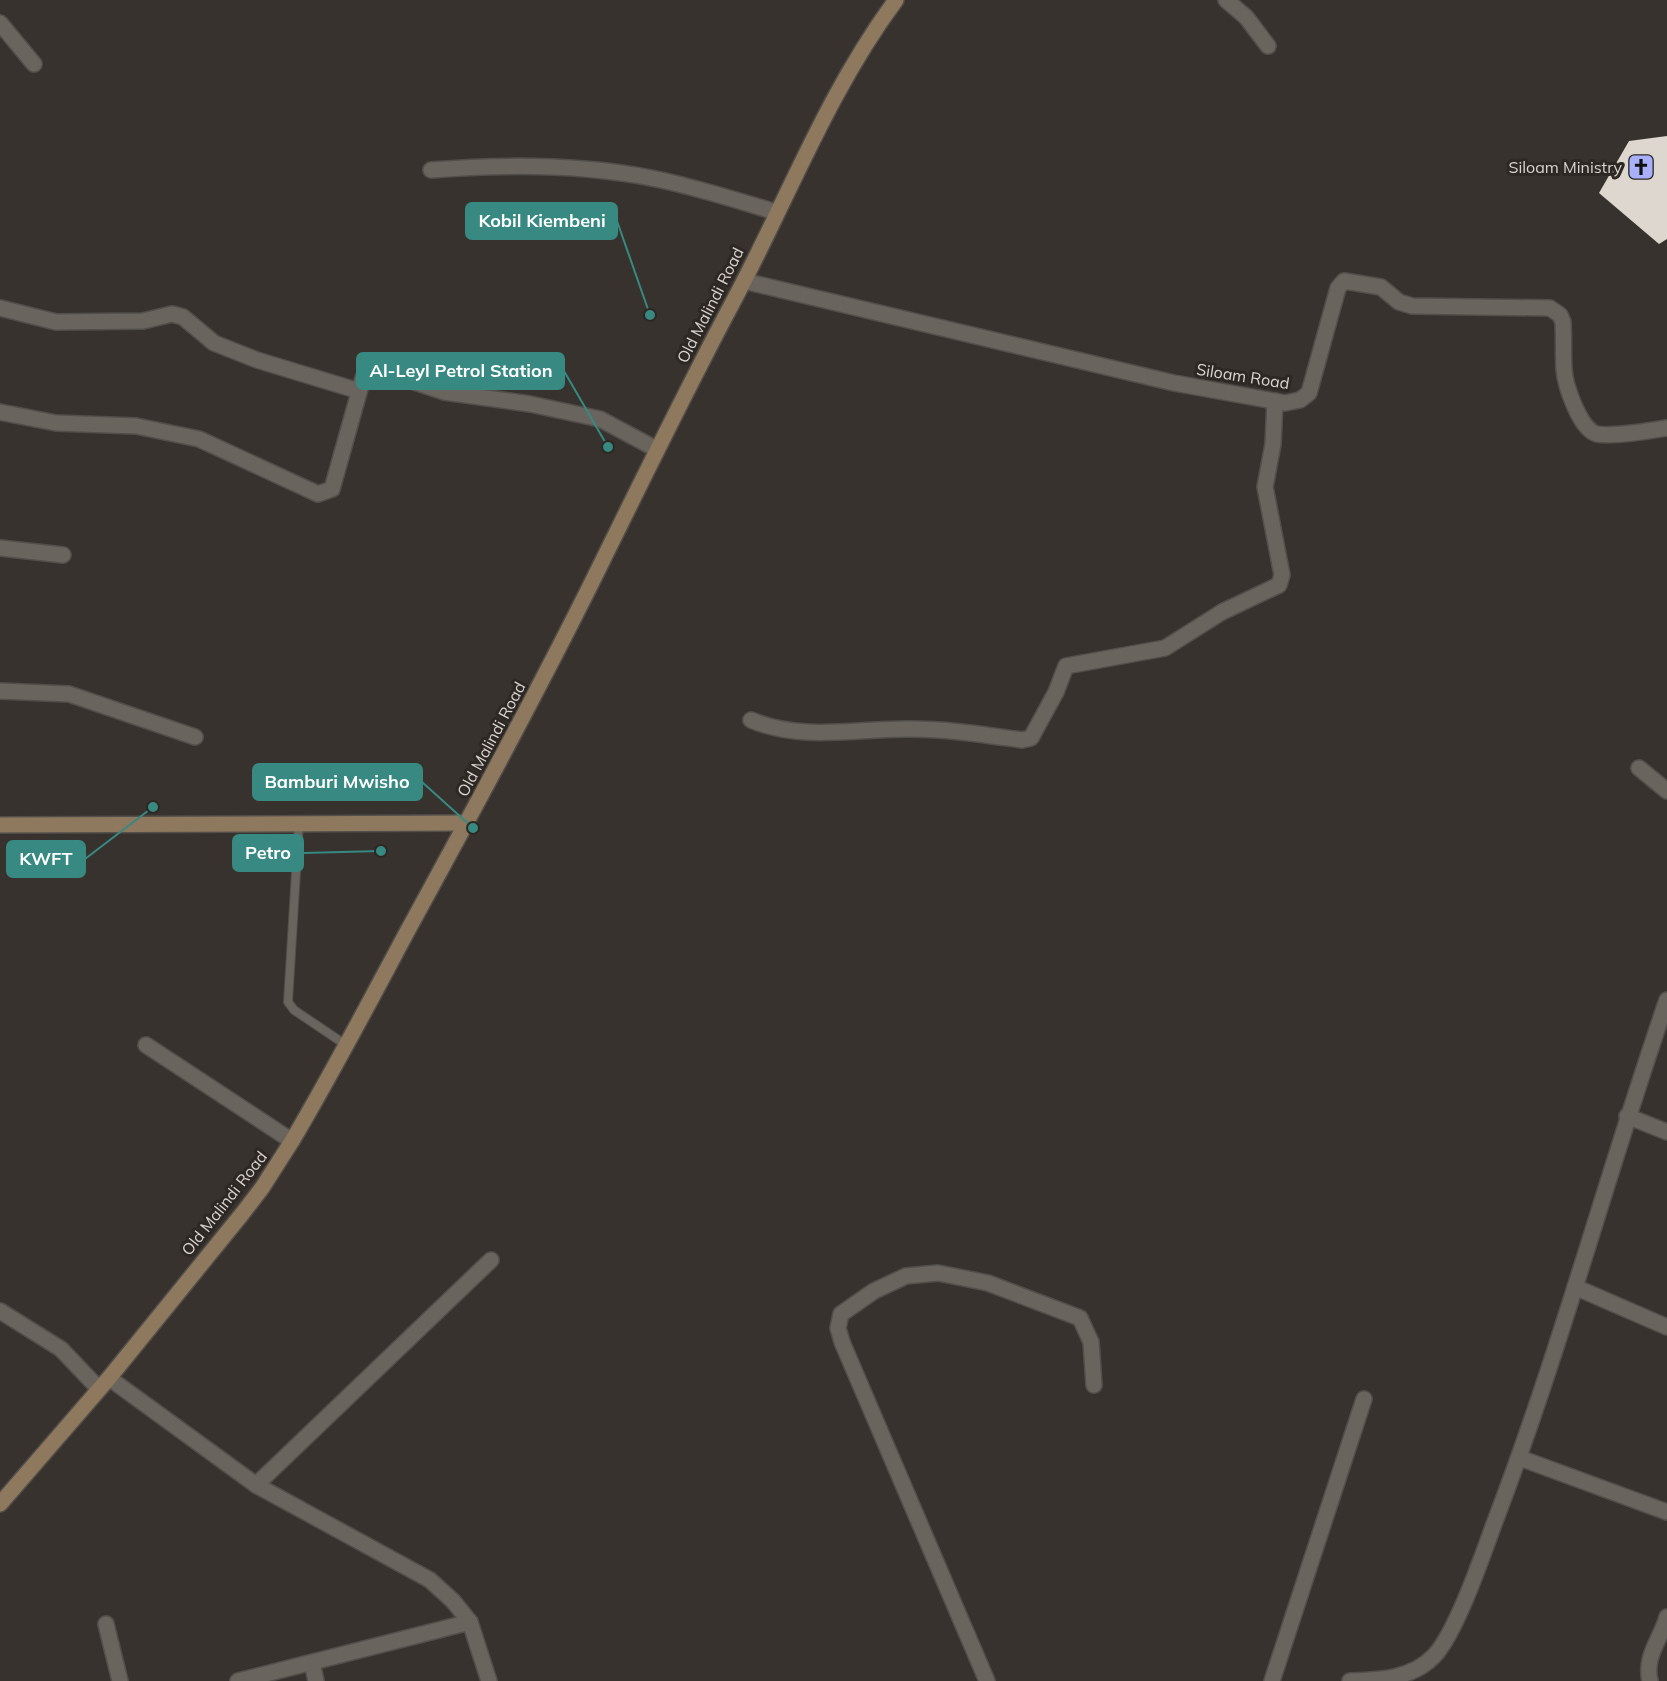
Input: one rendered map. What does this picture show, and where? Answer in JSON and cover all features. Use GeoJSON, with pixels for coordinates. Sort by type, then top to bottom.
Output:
{"type":"FeatureCollection","features":[{"type":"Feature","properties":{"kind":"main road","name":"Old Malindi Road"},"geometry":{"type":"LineString","coordinates":[[0,1504],[104,1384],[262,1188],[292,1141],[466,823],[588,589],[656,449],[744,281],[776,212],[850,68],[896,0]]}},
{"type":"Feature","properties":{"kind":"main road"},"geometry":{"type":"LineString","coordinates":[[0,825],[466,823]]}},
{"type":"Feature","properties":{"kind":"street"},"geometry":{"type":"LineString","coordinates":[[1226,0],[1246,17],[1268,46]]}},
{"type":"Feature","properties":{"kind":"street"},"geometry":{"type":"LineString","coordinates":[[0,23],[34,64]]}},
{"type":"Feature","properties":{"kind":"street"},"geometry":{"type":"LineString","coordinates":[[431,170],[529,164],[621,173],[676,183],[776,212]]}},
{"type":"Feature","properties":{"kind":"street","name":"Siloam Road"},"geometry":{"type":"LineString","coordinates":[[744,281],[993,342],[1174,383],[1275,401],[1300,400],[1309,393],[1338,288],[1344,281],[1381,287],[1399,302],[1412,306],[1550,308],[1560,315],[1563,322],[1564,369],[1568,388],[1589,430],[1595,434],[1612,434],[1667,429]]}},
{"type":"Feature","properties":{"kind":"street"},"geometry":{"type":"LineString","coordinates":[[0,308],[56,322],[143,321],[172,314],[183,317],[214,342],[225,347],[257,360],[359,391]]}},
{"type":"Feature","properties":{"kind":"street"},"geometry":{"type":"LineString","coordinates":[[0,412],[56,423],[136,426],[199,439],[301,487],[324,494],[332,489],[366,372],[382,371],[444,392],[530,404],[600,419],[656,449]]}},
{"type":"Feature","properties":{"kind":"street"},"geometry":{"type":"LineString","coordinates":[[750,720],[767,727],[812,733],[909,729],[1022,740],[1031,738],[1056,692],[1066,666],[1165,648],[1222,612],[1279,585],[1282,575],[1265,487],[1273,444],[1275,401]]}},
{"type":"Feature","properties":{"kind":"street"},"geometry":{"type":"LineString","coordinates":[[0,548],[63,555]]}},
{"type":"Feature","properties":{"kind":"street"},"geometry":{"type":"LineString","coordinates":[[0,691],[69,694],[195,736]]}},
{"type":"Feature","properties":{"kind":"street"},"geometry":{"type":"LineString","coordinates":[[1639,768],[1667,790]]}},
{"type":"Feature","properties":{"kind":"street"},"geometry":{"type":"LineString","coordinates":[[1350,1681],[1403,1675],[1427,1662],[1437,1653],[1475,1576],[1520,1458],[1627,1116],[1667,1000]]}},
{"type":"Feature","properties":{"kind":"street"},"geometry":{"type":"LineString","coordinates":[[146,1045],[292,1141]]}},
{"type":"Feature","properties":{"kind":"street"},"geometry":{"type":"LineString","coordinates":[[1627,1116],[1667,1132]]}},
{"type":"Feature","properties":{"kind":"street"},"geometry":{"type":"LineString","coordinates":[[256,1485],[491,1260]]}},
{"type":"Feature","properties":{"kind":"street"},"geometry":{"type":"LineString","coordinates":[[987,1681],[842,1342],[838,1328],[841,1314],[874,1291],[915,1274],[954,1274],[988,1283],[1080,1318],[1090,1342],[1094,1385]]}},
{"type":"Feature","properties":{"kind":"street"},"geometry":{"type":"LineString","coordinates":[[1575,1287],[1667,1327]]}},
{"type":"Feature","properties":{"kind":"street"},"geometry":{"type":"LineString","coordinates":[[0,1311],[61,1349],[104,1384],[256,1485],[430,1580],[453,1601],[470,1622],[489,1681]]}},
{"type":"Feature","properties":{"kind":"street"},"geometry":{"type":"LineString","coordinates":[[1272,1681],[1364,1399]]}},
{"type":"Feature","properties":{"kind":"street"},"geometry":{"type":"LineString","coordinates":[[1520,1458],[1667,1512]]}},
{"type":"Feature","properties":{"kind":"street"},"geometry":{"type":"LineString","coordinates":[[1650,1681],[1647,1670],[1651,1653],[1667,1617]]}},
{"type":"Feature","properties":{"kind":"street"},"geometry":{"type":"LineString","coordinates":[[238,1681],[470,1622]]}},
{"type":"Feature","properties":{"kind":"street"},"geometry":{"type":"LineString","coordinates":[[106,1624],[120,1681]]}},
{"type":"Feature","properties":{"kind":"street"},"geometry":{"type":"LineString","coordinates":[[312,1663],[316,1681]]}},
{"type":"Feature","properties":{"kind":"lane"},"geometry":{"type":"LineString","coordinates":[[299,823],[288,1002],[294,1010],[346,1045]]}},
{"type":"Feature","properties":{"kind":"building","name":"Siloam Ministry"},"geometry":{"type":"Polygon","coordinates":[[[1667,136],[1667,239],[1659,244],[1599,193],[1629,141],[1667,136]]]}},
{"type":"Feature","properties":{"kind":"place","name":"Siloam Ministry"},"geometry":{"type":"Point","coordinates":[1641,167]}},
{"type":"Feature","properties":{"kind":"place","name":"Kobil Kiembeni"},"geometry":{"type":"Point","coordinates":[650,315]}},
{"type":"Feature","properties":{"kind":"place","name":"Al-Leyl Petrol Station"},"geometry":{"type":"Point","coordinates":[608,447]}},
{"type":"Feature","properties":{"kind":"place","name":"KWFT"},"geometry":{"type":"Point","coordinates":[153,807]}},
{"type":"Feature","properties":{"kind":"place","name":"Bamburi Mwisho"},"geometry":{"type":"Point","coordinates":[473,828]}},
{"type":"Feature","properties":{"kind":"place","name":"Petro"},"geometry":{"type":"Point","coordinates":[381,851]}}]}
